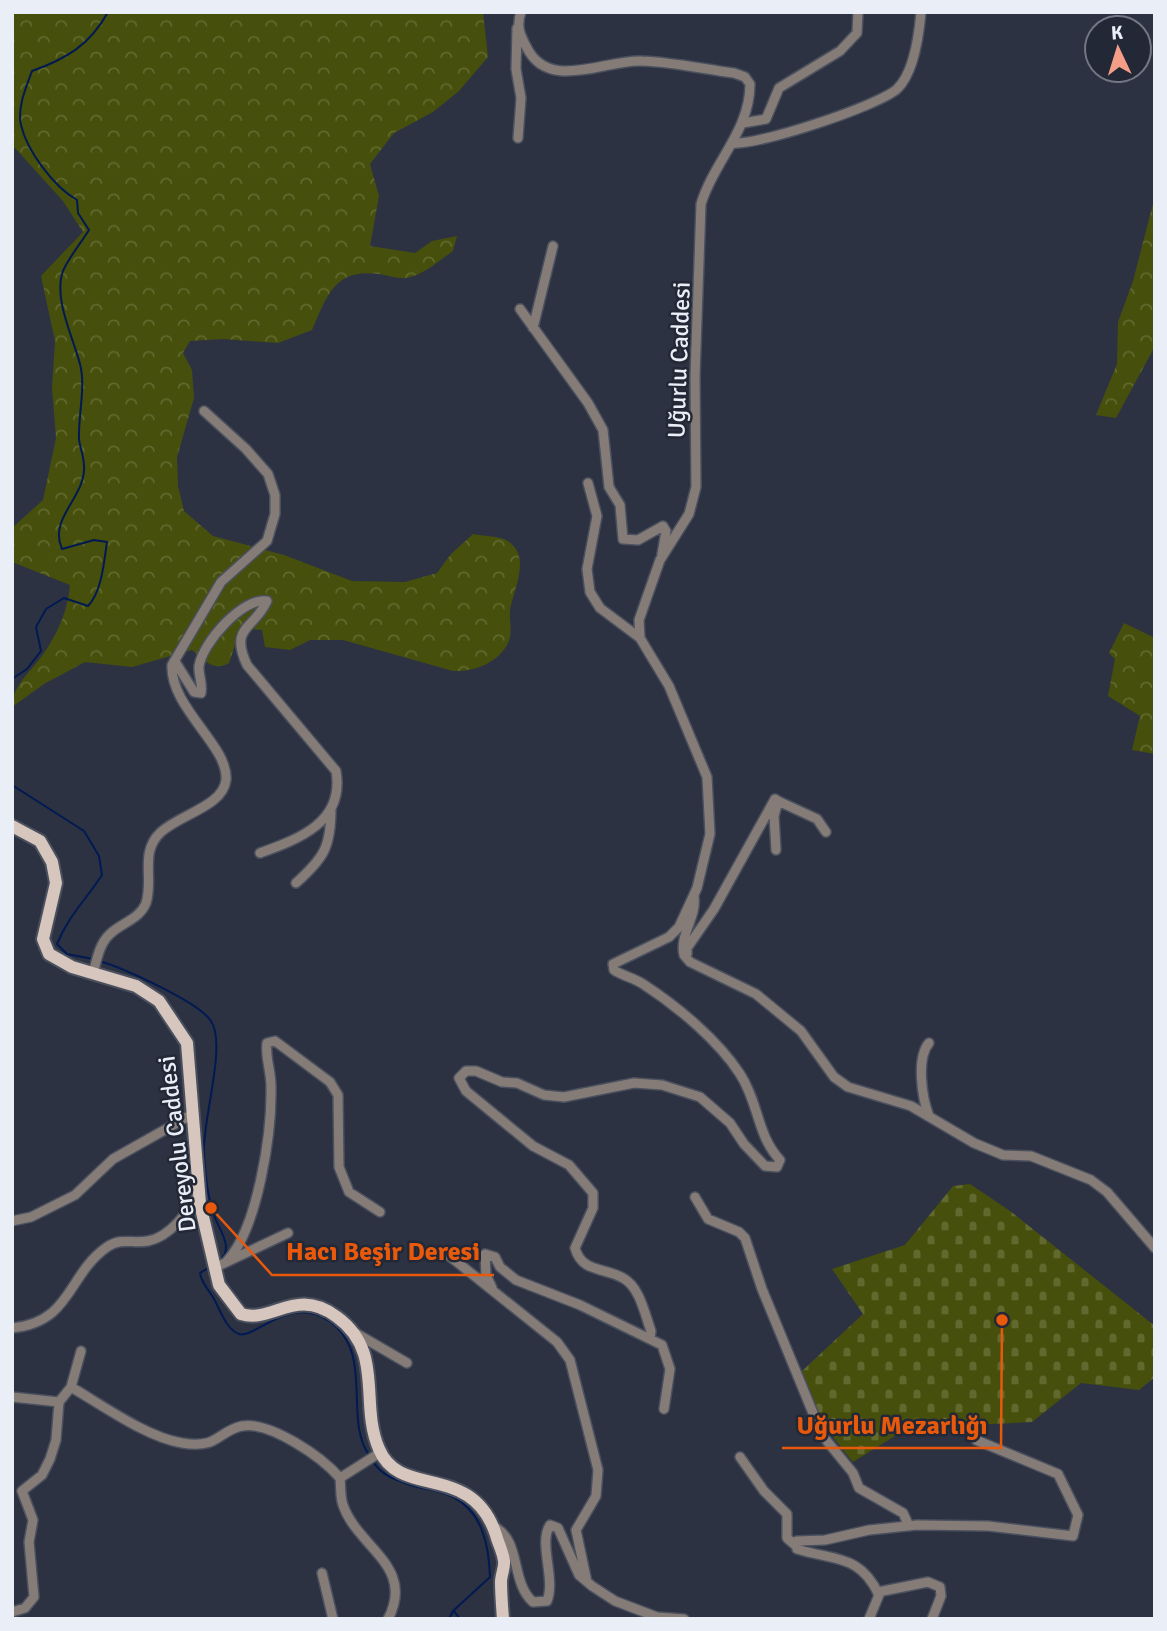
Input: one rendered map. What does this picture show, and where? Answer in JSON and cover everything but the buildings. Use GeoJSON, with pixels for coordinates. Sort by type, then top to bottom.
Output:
{"type":"FeatureCollection","features":[{"type":"Feature","properties":{"kind":"main road","name":"Dereyolu Caddesi"},"geometry":{"type":"LineString","coordinates":[[12,826],[40,841],[52,862],[56,883],[43,939],[49,954],[136,986],[159,1002],[187,1043],[199,1193],[219,1261],[219,1285],[240,1314],[258,1316],[291,1304],[307,1305],[335,1316],[351,1330]]}},
{"type":"Feature","properties":{"kind":"main road"},"geometry":{"type":"LineString","coordinates":[[351,1330],[363,1347],[377,1454],[404,1472],[472,1496],[484,1507],[504,1561],[501,1580],[503,1619]]}},
{"type":"Feature","properties":{"kind":"street"},"geometry":{"type":"LineString","coordinates":[[519,138],[521,98],[516,69],[517,23],[521,12]]}},
{"type":"Feature","properties":{"kind":"street"},"geometry":{"type":"LineString","coordinates":[[743,123],[766,119],[779,88],[840,51],[857,33],[858,12]]}},
{"type":"Feature","properties":{"kind":"street"},"geometry":{"type":"LineString","coordinates":[[733,143],[743,144],[781,134],[869,104],[896,90],[905,79],[920,32],[922,12]]}},
{"type":"Feature","properties":{"kind":"street","name":"Uğurlu Caddesi"},"geometry":{"type":"LineString","coordinates":[[517,23],[530,55],[547,67],[569,72],[643,61],[745,77],[750,83],[743,123],[708,182],[701,204],[695,376],[696,487],[689,514],[662,556],[639,620],[640,638]]}},
{"type":"Feature","properties":{"kind":"street"},"geometry":{"type":"LineString","coordinates":[[533,328],[553,247]]}},
{"type":"Feature","properties":{"kind":"street"},"geometry":{"type":"LineString","coordinates":[[520,309],[588,403],[603,430],[609,486],[620,505],[623,539],[638,540],[663,526],[666,531],[662,556]]}},
{"type":"Feature","properties":{"kind":"street"},"geometry":{"type":"LineString","coordinates":[[94,969],[98,953],[108,935],[138,915],[146,904],[146,863],[160,833],[187,813],[211,804],[222,793],[226,780],[211,742],[174,685],[172,665],[176,663],[220,582],[267,541],[275,514],[275,495],[268,474],[246,449],[204,411]]}},
{"type":"Feature","properties":{"kind":"street"},"geometry":{"type":"LineString","coordinates":[[589,483],[597,516],[587,569],[590,592],[600,608],[640,638],[669,686],[707,777],[710,834],[694,895],[679,927],[669,937],[620,959],[613,964],[614,970],[640,982],[667,1002],[702,1031],[740,1073],[757,1107],[764,1140],[780,1160],[777,1167],[769,1167],[759,1160],[730,1123],[700,1097],[662,1084],[634,1083],[564,1097],[544,1095],[517,1083],[502,1082],[476,1071],[466,1071],[459,1078],[466,1091],[533,1146],[569,1165],[593,1193],[593,1208],[575,1248],[577,1254],[589,1268],[624,1278],[636,1291],[651,1331],[650,1338]]}},
{"type":"Feature","properties":{"kind":"street"},"geometry":{"type":"LineString","coordinates":[[176,663],[194,692],[201,693],[199,667],[214,637],[237,611],[258,600],[267,601],[239,639],[247,665],[286,708],[336,771],[338,784],[318,826],[307,835],[261,853]]}},
{"type":"Feature","properties":{"kind":"street"},"geometry":{"type":"LineString","coordinates":[[688,959],[687,948],[753,841],[769,805],[775,799],[817,819],[826,832]]}},
{"type":"Feature","properties":{"kind":"street"},"geometry":{"type":"LineString","coordinates":[[776,850],[773,829],[778,801]]}},
{"type":"Feature","properties":{"kind":"street"},"geometry":{"type":"LineString","coordinates":[[296,883],[329,847],[331,803]]}},
{"type":"Feature","properties":{"kind":"street"},"geometry":{"type":"LineString","coordinates":[[694,895],[696,909],[682,948],[688,959],[756,994],[801,1031],[834,1077],[848,1087],[911,1106],[974,1143],[1003,1154],[1031,1156],[1091,1180],[1107,1192],[1155,1248]]}},
{"type":"Feature","properties":{"kind":"street"},"geometry":{"type":"LineString","coordinates":[[219,1261],[240,1247],[260,1185],[271,1086],[267,1043],[275,1041],[334,1089],[339,1104],[339,1167],[349,1192],[380,1212]]}},
{"type":"Feature","properties":{"kind":"street"},"geometry":{"type":"LineString","coordinates":[[929,1043],[924,1049],[923,1101],[929,1116]]}},
{"type":"Feature","properties":{"kind":"street"},"geometry":{"type":"LineString","coordinates":[[12,1221],[31,1217],[75,1195],[113,1159],[191,1115]]}},
{"type":"Feature","properties":{"kind":"street"},"geometry":{"type":"LineString","coordinates":[[12,1328],[33,1324],[56,1311],[93,1259],[114,1242],[125,1239],[148,1241],[170,1230],[199,1193]]}},
{"type":"Feature","properties":{"kind":"street"},"geometry":{"type":"LineString","coordinates":[[695,1197],[708,1219],[739,1232],[745,1238],[762,1289],[822,1435],[853,1473],[859,1488],[903,1513],[909,1526]]}},
{"type":"Feature","properties":{"kind":"street"},"geometry":{"type":"LineString","coordinates":[[219,1261],[288,1234]]}},
{"type":"Feature","properties":{"kind":"street"},"geometry":{"type":"LineString","coordinates":[[447,1254],[557,1342],[570,1360],[598,1469],[596,1496],[576,1530],[587,1582]]}},
{"type":"Feature","properties":{"kind":"street"},"geometry":{"type":"LineString","coordinates":[[494,1293],[486,1275],[485,1254],[495,1257],[500,1267],[516,1280],[580,1305],[662,1345],[670,1369],[664,1409]]}},
{"type":"Feature","properties":{"kind":"street"},"geometry":{"type":"LineString","coordinates":[[351,1330],[407,1363]]}},
{"type":"Feature","properties":{"kind":"street"},"geometry":{"type":"LineString","coordinates":[[12,1612],[25,1608],[34,1597],[29,1542],[33,1520],[17,1493],[42,1475],[50,1459],[60,1420],[59,1402],[71,1387],[81,1351]]}},
{"type":"Feature","properties":{"kind":"street"},"geometry":{"type":"LineString","coordinates":[[71,1387],[131,1422],[179,1443],[204,1445],[243,1426],[268,1428],[315,1457],[340,1478],[342,1505],[390,1568],[395,1599],[388,1619]]}},
{"type":"Feature","properties":{"kind":"street"},"geometry":{"type":"LineString","coordinates":[[12,1397],[59,1402]]}},
{"type":"Feature","properties":{"kind":"street"},"geometry":{"type":"LineString","coordinates":[[795,1545],[803,1539],[825,1540],[869,1530],[909,1526],[988,1526],[1073,1536],[1078,1515],[1058,1474],[976,1440]]}},
{"type":"Feature","properties":{"kind":"street"},"geometry":{"type":"LineString","coordinates":[[340,1478],[377,1454]]}},
{"type":"Feature","properties":{"kind":"street"},"geometry":{"type":"LineString","coordinates":[[740,1457],[764,1491],[787,1514],[787,1538],[797,1549],[859,1567],[870,1575],[878,1592],[878,1602],[869,1619]]}},
{"type":"Feature","properties":{"kind":"street"},"geometry":{"type":"LineString","coordinates":[[493,1526],[509,1539],[522,1592],[533,1602],[547,1601],[551,1592],[547,1539],[550,1525],[558,1528],[579,1575],[587,1582],[625,1605],[657,1617],[684,1619]]}},
{"type":"Feature","properties":{"kind":"street"},"geometry":{"type":"LineString","coordinates":[[322,1573],[333,1619]]}},
{"type":"Feature","properties":{"kind":"street"},"geometry":{"type":"LineString","coordinates":[[878,1592],[928,1582],[940,1587],[941,1596],[932,1619]]}},
{"type":"Feature","properties":{"kind":"green space"},"geometry":{"type":"Polygon","coordinates":[[[12,12],[483,12],[488,57],[459,91],[433,112],[394,133],[370,164],[379,196],[370,246],[415,253],[432,241],[457,236],[453,251],[412,277],[364,273],[342,280],[322,306],[312,330],[278,343],[223,339],[190,341],[183,353],[192,370],[194,398],[177,457],[178,486],[184,511],[213,536],[284,555],[352,581],[405,582],[437,573],[451,554],[473,534],[506,540],[514,546],[518,554],[519,573],[510,610],[509,639],[504,650],[492,661],[477,668],[453,671],[343,640],[310,640],[290,650],[265,647],[262,630],[249,629],[235,645],[229,663],[223,665],[209,664],[192,650],[132,667],[85,662],[44,684],[12,707],[20,683],[43,655],[56,633],[69,593],[70,585],[12,562],[12,528],[43,500],[56,438],[52,388],[55,341],[41,276],[83,232],[63,201],[15,148],[12,149],[12,12]]]}},
{"type":"Feature","properties":{"kind":"green space"},"geometry":{"type":"Polygon","coordinates":[[[1155,196],[1155,346],[1116,418],[1096,415],[1117,364],[1118,322],[1133,281],[1155,196]]]}},
{"type":"Feature","properties":{"kind":"green space"},"geometry":{"type":"Polygon","coordinates":[[[1124,623],[1155,638],[1155,754],[1132,750],[1140,716],[1108,696],[1115,659],[1109,653],[1124,623]]]}},
{"type":"Feature","properties":{"kind":"green space"},"geometry":{"type":"Polygon","coordinates":[[[970,1184],[1010,1211],[1155,1326],[1155,1377],[1139,1390],[1081,1383],[1032,1422],[932,1427],[898,1434],[853,1462],[822,1420],[801,1372],[863,1314],[832,1269],[905,1245],[953,1186],[970,1184]]]}},
{"type":"Feature","properties":{"kind":"waterway"},"geometry":{"type":"LineString","coordinates":[[12,679],[27,669],[41,651],[36,627],[46,609],[64,598],[88,606],[93,600],[105,558],[107,542],[94,540],[62,549],[59,538],[63,517],[79,488],[84,466],[79,439],[82,373],[65,318],[60,293],[61,282],[63,271],[89,230],[78,213],[77,200],[59,186],[35,157],[24,135],[20,112],[32,71],[76,49],[101,24],[108,12]]}},
{"type":"Feature","properties":{"kind":"waterway"},"geometry":{"type":"LineString","coordinates":[[12,785],[84,831],[99,856],[102,875],[72,916],[57,944],[67,954],[93,959]]}},
{"type":"Feature","properties":{"kind":"waterway"},"geometry":{"type":"LineString","coordinates":[[99,961],[176,995],[192,1004],[211,1021],[216,1047],[204,1153],[209,1198],[226,1246],[225,1254],[220,1260]]}},
{"type":"Feature","properties":{"kind":"waterway"},"geometry":{"type":"LineString","coordinates":[[210,1267],[200,1273],[203,1282],[226,1322],[239,1334],[246,1334],[275,1319],[301,1312],[315,1314],[329,1321],[343,1334],[351,1350],[355,1368],[358,1423],[369,1455]]}},
{"type":"Feature","properties":{"kind":"waterway"},"geometry":{"type":"LineString","coordinates":[[374,1463],[396,1480],[453,1497],[478,1521],[486,1542],[490,1577],[453,1611],[449,1619]]}},
{"type":"Feature","properties":{"kind":"waterway"},"geometry":{"type":"LineString","coordinates":[[454,1611],[460,1619]]}},
{"type":"Feature","properties":{"kind":"place","name":"Hacı Beşir Deresi"},"geometry":{"type":"Point","coordinates":[211,1208]}},
{"type":"Feature","properties":{"kind":"place","name":"Uğurlu Mezarlığı"},"geometry":{"type":"Point","coordinates":[1002,1320]}}]}
